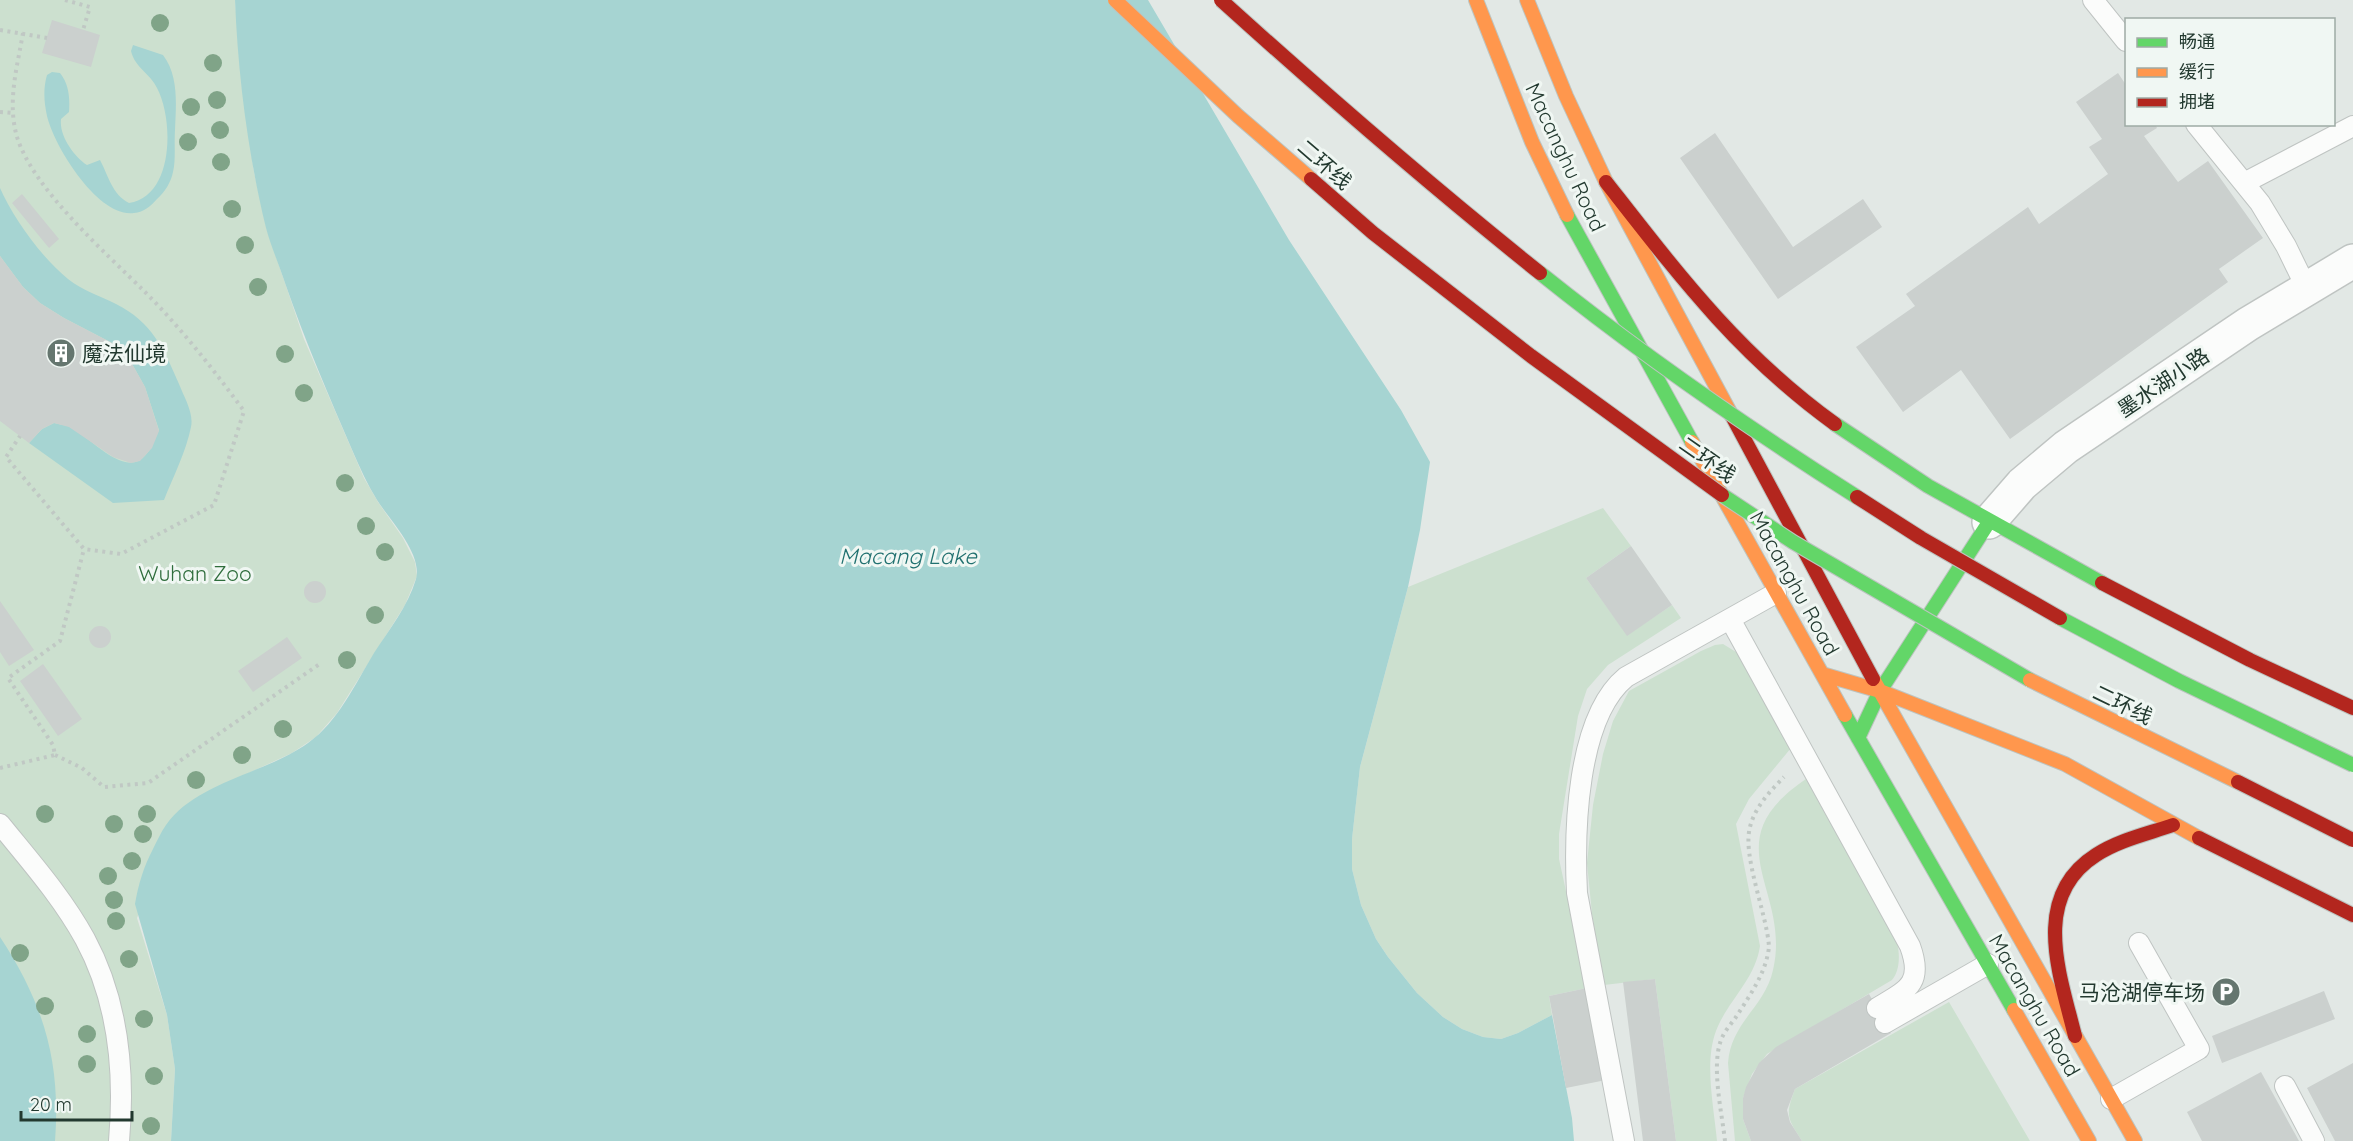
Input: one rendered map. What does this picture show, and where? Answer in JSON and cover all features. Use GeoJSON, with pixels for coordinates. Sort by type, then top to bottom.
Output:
{"type":"FeatureCollection","features":[{"type":"Feature","properties":{"kind":"main road","name":"二环线"},"geometry":{"type":"LineString","coordinates":[[1115,0],[1238,116],[1373,233],[1531,356],[1700,480],[1793,542],[2047,690],[2353,840]]}},
{"type":"Feature","properties":{"kind":"main road"},"geometry":{"type":"LineString","coordinates":[[1221,0],[1350,118],[1500,243],[1751,429],[1899,525],[2088,635],[2306,745],[2353,765]]}},
{"type":"Feature","properties":{"kind":"main road","name":"Macanghu Road"},"geometry":{"type":"LineString","coordinates":[[1476,0],[1532,142],[1558,199],[1776,593],[2089,1141]]}},
{"type":"Feature","properties":{"kind":"main road","name":"Macanghu Road"},"geometry":{"type":"LineString","coordinates":[[1527,0],[1566,96],[1606,182],[1880,691],[2135,1141]]}},
{"type":"Feature","properties":{"kind":"main road"},"geometry":{"type":"LineString","coordinates":[[1606,182],[1704,305],[1783,385],[1880,457],[1989,522],[2168,618],[2353,708]]}},
{"type":"Feature","properties":{"kind":"main road"},"geometry":{"type":"LineString","coordinates":[[1858,738],[1880,691],[1989,522]]}},
{"type":"Feature","properties":{"kind":"main road"},"geometry":{"type":"LineString","coordinates":[[1822,674],[1880,691],[2065,764],[2173,825],[2353,915]]}},
{"type":"Feature","properties":{"kind":"main road"},"geometry":{"type":"LineString","coordinates":[[2075,1036],[2056,950],[2053,920],[2059,894],[2066,882],[2083,863],[2095,855],[2115,845],[2173,825]]}},
{"type":"Feature","properties":{"kind":"street","name":"墨水湖小路"},"geometry":{"type":"LineString","coordinates":[[1989,522],[2022,484],[2066,447],[2248,324],[2306,287],[2353,261]]}},
{"type":"Feature","properties":{"kind":"lane"},"geometry":{"type":"LineString","coordinates":[[2093,0],[2125,39]]}},
{"type":"Feature","properties":{"kind":"lane"},"geometry":{"type":"LineString","coordinates":[[2198,126],[2260,203],[2286,246],[2306,287]]}},
{"type":"Feature","properties":{"kind":"lane"},"geometry":{"type":"LineString","coordinates":[[2244,183],[2353,126]]}},
{"type":"Feature","properties":{"kind":"lane"},"geometry":{"type":"LineString","coordinates":[[1624,1141],[1577,893],[1575,854],[1580,784],[1598,719],[1615,686],[1626,677],[1776,593]]}},
{"type":"Feature","properties":{"kind":"lane"},"geometry":{"type":"LineString","coordinates":[[1730,619],[1905,936],[1914,958],[1916,968],[1909,987],[1881,1016],[1988,964]]}},
{"type":"Feature","properties":{"kind":"lane"},"geometry":{"type":"LineString","coordinates":[[0,824],[71,917],[85,940],[108,997],[119,1065],[122,1105],[119,1141]]}},
{"type":"Feature","properties":{"kind":"lane"},"geometry":{"type":"LineString","coordinates":[[2111,1099],[2199,1049],[2139,943]]}},
{"type":"Feature","properties":{"kind":"lane"},"geometry":{"type":"LineString","coordinates":[[2285,1086],[2314,1141]]}},
{"type":"Feature","properties":{"kind":"path"},"geometry":{"type":"LineString","coordinates":[[65,0],[90,7],[82,30]]}},
{"type":"Feature","properties":{"kind":"path"},"geometry":{"type":"LineString","coordinates":[[0,30],[47,38]]}},
{"type":"Feature","properties":{"kind":"path"},"geometry":{"type":"LineString","coordinates":[[20,436],[6,457],[84,549],[121,554],[214,505],[244,411],[194,345],[69,214],[40,180],[18,139],[13,113],[13,85],[23,33]]}},
{"type":"Feature","properties":{"kind":"path"},"geometry":{"type":"LineString","coordinates":[[0,112],[13,113]]}},
{"type":"Feature","properties":{"kind":"path"},"geometry":{"type":"LineString","coordinates":[[55,755],[53,745],[8,678],[60,641],[84,549]]}},
{"type":"Feature","properties":{"kind":"path"},"geometry":{"type":"LineString","coordinates":[[0,768],[55,755],[82,768],[104,787],[148,783],[321,663]]}},
{"type":"Feature","properties":{"kind":"path"},"geometry":{"type":"LineString","coordinates":[[1725,1141],[1718,1050],[1726,1031],[1757,983],[1770,947],[1750,854],[1750,828],[1757,810],[1770,791],[1805,755]]}},
{"type":"Feature","properties":{"kind":"green space","name":"Wuhan Zoo"},"geometry":{"type":"Polygon","coordinates":[[[0,0],[235,0],[242,87],[254,172],[267,230],[304,339],[364,478],[403,538],[415,562],[417,576],[405,605],[337,713],[316,737],[292,753],[210,791],[178,812],[137,918],[167,1015],[175,1069],[171,1141],[0,1141],[0,0]]]}},
{"type":"Feature","properties":{"kind":"green space"},"geometry":{"type":"Polygon","coordinates":[[[1603,508],[1631,546],[1586,578],[1627,635],[1672,605],[1681,618],[1608,665],[1587,689],[1578,716],[1559,834],[1559,859],[1587,988],[1549,996],[1552,1015],[1518,1033],[1501,1039],[1483,1037],[1462,1029],[1443,1017],[1417,993],[1376,939],[1361,905],[1352,869],[1352,839],[1360,767],[1408,587],[1603,508]]]}},
{"type":"Feature","properties":{"kind":"green space"},"geometry":{"type":"Polygon","coordinates":[[[1723,644],[1736,652],[1791,748],[1749,799],[1736,824],[1760,946],[1753,969],[1727,1009],[1712,1043],[1710,1071],[1717,1141],[1676,1141],[1655,979],[1604,985],[1592,914],[1587,863],[1593,805],[1603,754],[1613,721],[1629,691],[1701,651],[1723,644]]]}},
{"type":"Feature","properties":{"kind":"green space"},"geometry":{"type":"Polygon","coordinates":[[[1806,779],[1897,943],[1898,967],[1892,980],[1767,1054],[1752,1074],[1743,1098],[1743,1119],[1751,1141],[1735,1141],[1728,1063],[1730,1049],[1741,1025],[1769,983],[1773,970],[1776,941],[1773,915],[1761,868],[1759,846],[1763,824],[1778,802],[1806,779]]]}},
{"type":"Feature","properties":{"kind":"green space"},"geometry":{"type":"Polygon","coordinates":[[[1949,1002],[2030,1141],[1802,1141],[1789,1116],[1795,1089],[1949,1002]]]}},
{"type":"Feature","properties":{"kind":"water","name":"Macang Lake"},"geometry":{"type":"Polygon","coordinates":[[[235,0],[1148,0],[1289,240],[1401,410],[1430,462],[1420,530],[1408,587],[1360,767],[1352,839],[1352,869],[1361,905],[1376,939],[1417,993],[1443,1017],[1462,1029],[1483,1037],[1501,1039],[1518,1033],[1552,1015],[1572,1118],[1574,1141],[171,1141],[175,1069],[167,1015],[135,904],[147,862],[164,828],[179,810],[195,798],[291,753],[319,734],[345,702],[392,627],[413,589],[417,569],[415,559],[404,537],[377,500],[358,464],[309,347],[268,235],[254,172],[245,115],[235,0]]]}},
{"type":"Feature","properties":{"kind":"water"},"geometry":{"type":"Polygon","coordinates":[[[133,45],[163,55],[172,72],[176,101],[174,162],[171,179],[165,190],[152,204],[134,213],[120,211],[106,204],[80,178],[58,145],[47,116],[44,96],[47,75],[52,72],[60,73],[69,96],[69,112],[61,119],[62,132],[68,145],[87,165],[100,160],[112,185],[123,199],[129,203],[144,197],[155,187],[162,172],[166,155],[166,118],[157,88],[133,57],[131,51],[133,45]]]}},
{"type":"Feature","properties":{"kind":"water"},"geometry":{"type":"Polygon","coordinates":[[[0,188],[12,212],[48,260],[68,279],[139,319],[148,328],[168,359],[188,405],[192,422],[186,446],[164,500],[113,503],[29,443],[42,429],[54,423],[68,426],[111,456],[130,463],[145,456],[159,430],[145,387],[131,362],[114,344],[40,303],[23,287],[0,256],[0,188]]]}},
{"type":"Feature","properties":{"kind":"water"},"geometry":{"type":"Polygon","coordinates":[[[0,937],[28,986],[46,1034],[55,1085],[55,1141],[0,1141],[0,937]]]}},
{"type":"Feature","properties":{"kind":"building"},"geometry":{"type":"Polygon","coordinates":[[[52,20],[100,35],[91,67],[42,53],[52,20]]]}},
{"type":"Feature","properties":{"kind":"building"},"geometry":{"type":"Polygon","coordinates":[[[2118,73],[2125,84],[2125,126],[2156,126],[2157,128],[2144,136],[2178,182],[2208,161],[2263,238],[2219,269],[2228,282],[2010,439],[1961,370],[1903,412],[1856,347],[1915,306],[1906,294],[2028,207],[2039,224],[2108,174],[2089,147],[2102,139],[2076,102],[2118,73]]]}},
{"type":"Feature","properties":{"kind":"building"},"geometry":{"type":"Polygon","coordinates":[[[1715,133],[1793,247],[1863,199],[1882,227],[1778,299],[1680,158],[1715,133]]]}},
{"type":"Feature","properties":{"kind":"building"},"geometry":{"type":"Polygon","coordinates":[[[22,194],[59,239],[49,248],[12,203],[22,194]]]}},
{"type":"Feature","properties":{"kind":"building","name":"魔法仙境"},"geometry":{"type":"Polygon","coordinates":[[[0,256],[23,287],[40,303],[114,344],[131,362],[145,387],[159,431],[152,448],[140,461],[131,463],[113,457],[69,427],[54,423],[42,429],[29,443],[0,421],[0,256]]]}},
{"type":"Feature","properties":{"kind":"building"},"geometry":{"type":"Polygon","coordinates":[[[1631,546],[1672,605],[1627,636],[1586,578],[1631,546]]]}},
{"type":"Feature","properties":{"kind":"building"},"geometry":{"type":"Polygon","coordinates":[[[315,581],[325,588],[326,592],[319,602],[315,603],[305,596],[304,592],[311,582],[315,581]]]}},
{"type":"Feature","properties":{"kind":"building"},"geometry":{"type":"Polygon","coordinates":[[[0,601],[34,650],[9,666],[0,652],[0,601]]]}},
{"type":"Feature","properties":{"kind":"building"},"geometry":{"type":"Polygon","coordinates":[[[100,626],[110,633],[111,637],[104,647],[100,648],[90,641],[89,637],[96,627],[100,626]]]}},
{"type":"Feature","properties":{"kind":"building"},"geometry":{"type":"Polygon","coordinates":[[[287,637],[302,658],[253,692],[238,671],[287,637]]]}},
{"type":"Feature","properties":{"kind":"building"},"geometry":{"type":"Polygon","coordinates":[[[43,664],[82,719],[58,736],[20,681],[43,664]]]}},
{"type":"Feature","properties":{"kind":"building"},"geometry":{"type":"Polygon","coordinates":[[[1655,979],[1676,1141],[1643,1141],[1623,982],[1655,979]]]}},
{"type":"Feature","properties":{"kind":"building"},"geometry":{"type":"Polygon","coordinates":[[[1587,988],[1606,1080],[1566,1088],[1549,996],[1587,988]]]}},
{"type":"Feature","properties":{"kind":"building"},"geometry":{"type":"Polygon","coordinates":[[[2324,991],[2335,1019],[2222,1063],[2212,1036],[2324,991]]]}},
{"type":"Feature","properties":{"kind":"building"},"geometry":{"type":"Polygon","coordinates":[[[1869,994],[1891,1033],[1795,1089],[1787,1110],[1790,1122],[1802,1141],[1751,1141],[1743,1119],[1743,1098],[1746,1087],[1759,1063],[1776,1047],[1869,994]]]}},
{"type":"Feature","properties":{"kind":"building"},"geometry":{"type":"Polygon","coordinates":[[[2353,1063],[2353,1141],[2335,1141],[2307,1088],[2353,1063]]]}},
{"type":"Feature","properties":{"kind":"building"},"geometry":{"type":"Polygon","coordinates":[[[2261,1072],[2299,1141],[2202,1141],[2187,1112],[2261,1072]]]}},
{"type":"Feature","properties":{"kind":"traffic: fast"},"geometry":{"type":"LineString","coordinates":[[1567,215],[1692,442]]}},
{"type":"Feature","properties":{"kind":"traffic: fast"},"geometry":{"type":"LineString","coordinates":[[1540,273],[1696,390],[1857,497]]}},
{"type":"Feature","properties":{"kind":"traffic: fast"},"geometry":{"type":"LineString","coordinates":[[1835,424],[1928,486],[2102,583]]}},
{"type":"Feature","properties":{"kind":"traffic: fast"},"geometry":{"type":"LineString","coordinates":[[1722,495],[1793,542],[2030,680]]}},
{"type":"Feature","properties":{"kind":"traffic: fast"},"geometry":{"type":"LineString","coordinates":[[1858,738],[1880,691],[1989,522]]}},
{"type":"Feature","properties":{"kind":"traffic: fast"},"geometry":{"type":"LineString","coordinates":[[2060,618],[2179,681],[2353,765]]}},
{"type":"Feature","properties":{"kind":"traffic: fast"},"geometry":{"type":"LineString","coordinates":[[1845,715],[2014,1010]]}},
{"type":"Feature","properties":{"kind":"traffic: slow"},"geometry":{"type":"LineString","coordinates":[[1115,0],[1238,116],[1311,179]]}},
{"type":"Feature","properties":{"kind":"traffic: slow"},"geometry":{"type":"LineString","coordinates":[[1476,0],[1532,142],[1567,215]]}},
{"type":"Feature","properties":{"kind":"traffic: slow"},"geometry":{"type":"LineString","coordinates":[[1527,0],[1566,96],[1606,182],[1732,416]]}},
{"type":"Feature","properties":{"kind":"traffic: slow"},"geometry":{"type":"LineString","coordinates":[[1692,442],[1845,715]]}},
{"type":"Feature","properties":{"kind":"traffic: slow"},"geometry":{"type":"LineString","coordinates":[[1822,674],[1880,691],[2065,764],[2199,838]]}},
{"type":"Feature","properties":{"kind":"traffic: slow"},"geometry":{"type":"LineString","coordinates":[[1873,679],[2135,1141]]}},
{"type":"Feature","properties":{"kind":"traffic: slow"},"geometry":{"type":"LineString","coordinates":[[2030,680],[2238,782]]}},
{"type":"Feature","properties":{"kind":"traffic: slow"},"geometry":{"type":"LineString","coordinates":[[2014,1010],[2089,1141]]}},
{"type":"Feature","properties":{"kind":"traffic: jam"},"geometry":{"type":"LineString","coordinates":[[1221,0],[1379,139],[1540,273]]}},
{"type":"Feature","properties":{"kind":"traffic: jam"},"geometry":{"type":"LineString","coordinates":[[1311,179],[1373,233],[1531,356],[1722,495]]}},
{"type":"Feature","properties":{"kind":"traffic: jam"},"geometry":{"type":"LineString","coordinates":[[1606,182],[1685,281],[1739,341],[1768,370],[1835,424]]}},
{"type":"Feature","properties":{"kind":"traffic: jam"},"geometry":{"type":"LineString","coordinates":[[1732,416],[1873,679]]}},
{"type":"Feature","properties":{"kind":"traffic: jam"},"geometry":{"type":"LineString","coordinates":[[1857,497],[1921,538],[2060,618]]}},
{"type":"Feature","properties":{"kind":"traffic: jam"},"geometry":{"type":"LineString","coordinates":[[2102,583],[2250,660],[2353,708]]}},
{"type":"Feature","properties":{"kind":"traffic: jam"},"geometry":{"type":"LineString","coordinates":[[2238,782],[2353,840]]}},
{"type":"Feature","properties":{"kind":"traffic: jam"},"geometry":{"type":"LineString","coordinates":[[2075,1036],[2063,988],[2055,938],[2056,915],[2063,892],[2076,872],[2096,855],[2124,841],[2173,825]]}},
{"type":"Feature","properties":{"kind":"traffic: jam"},"geometry":{"type":"LineString","coordinates":[[2199,838],[2353,915]]}},
{"type":"Feature","properties":{"kind":"place","name":"魔法仙境"},"geometry":{"type":"Point","coordinates":[61,353]}},
{"type":"Feature","properties":{"kind":"place","name":"马沧湖停车场"},"geometry":{"type":"Point","coordinates":[2226,992]}}]}
